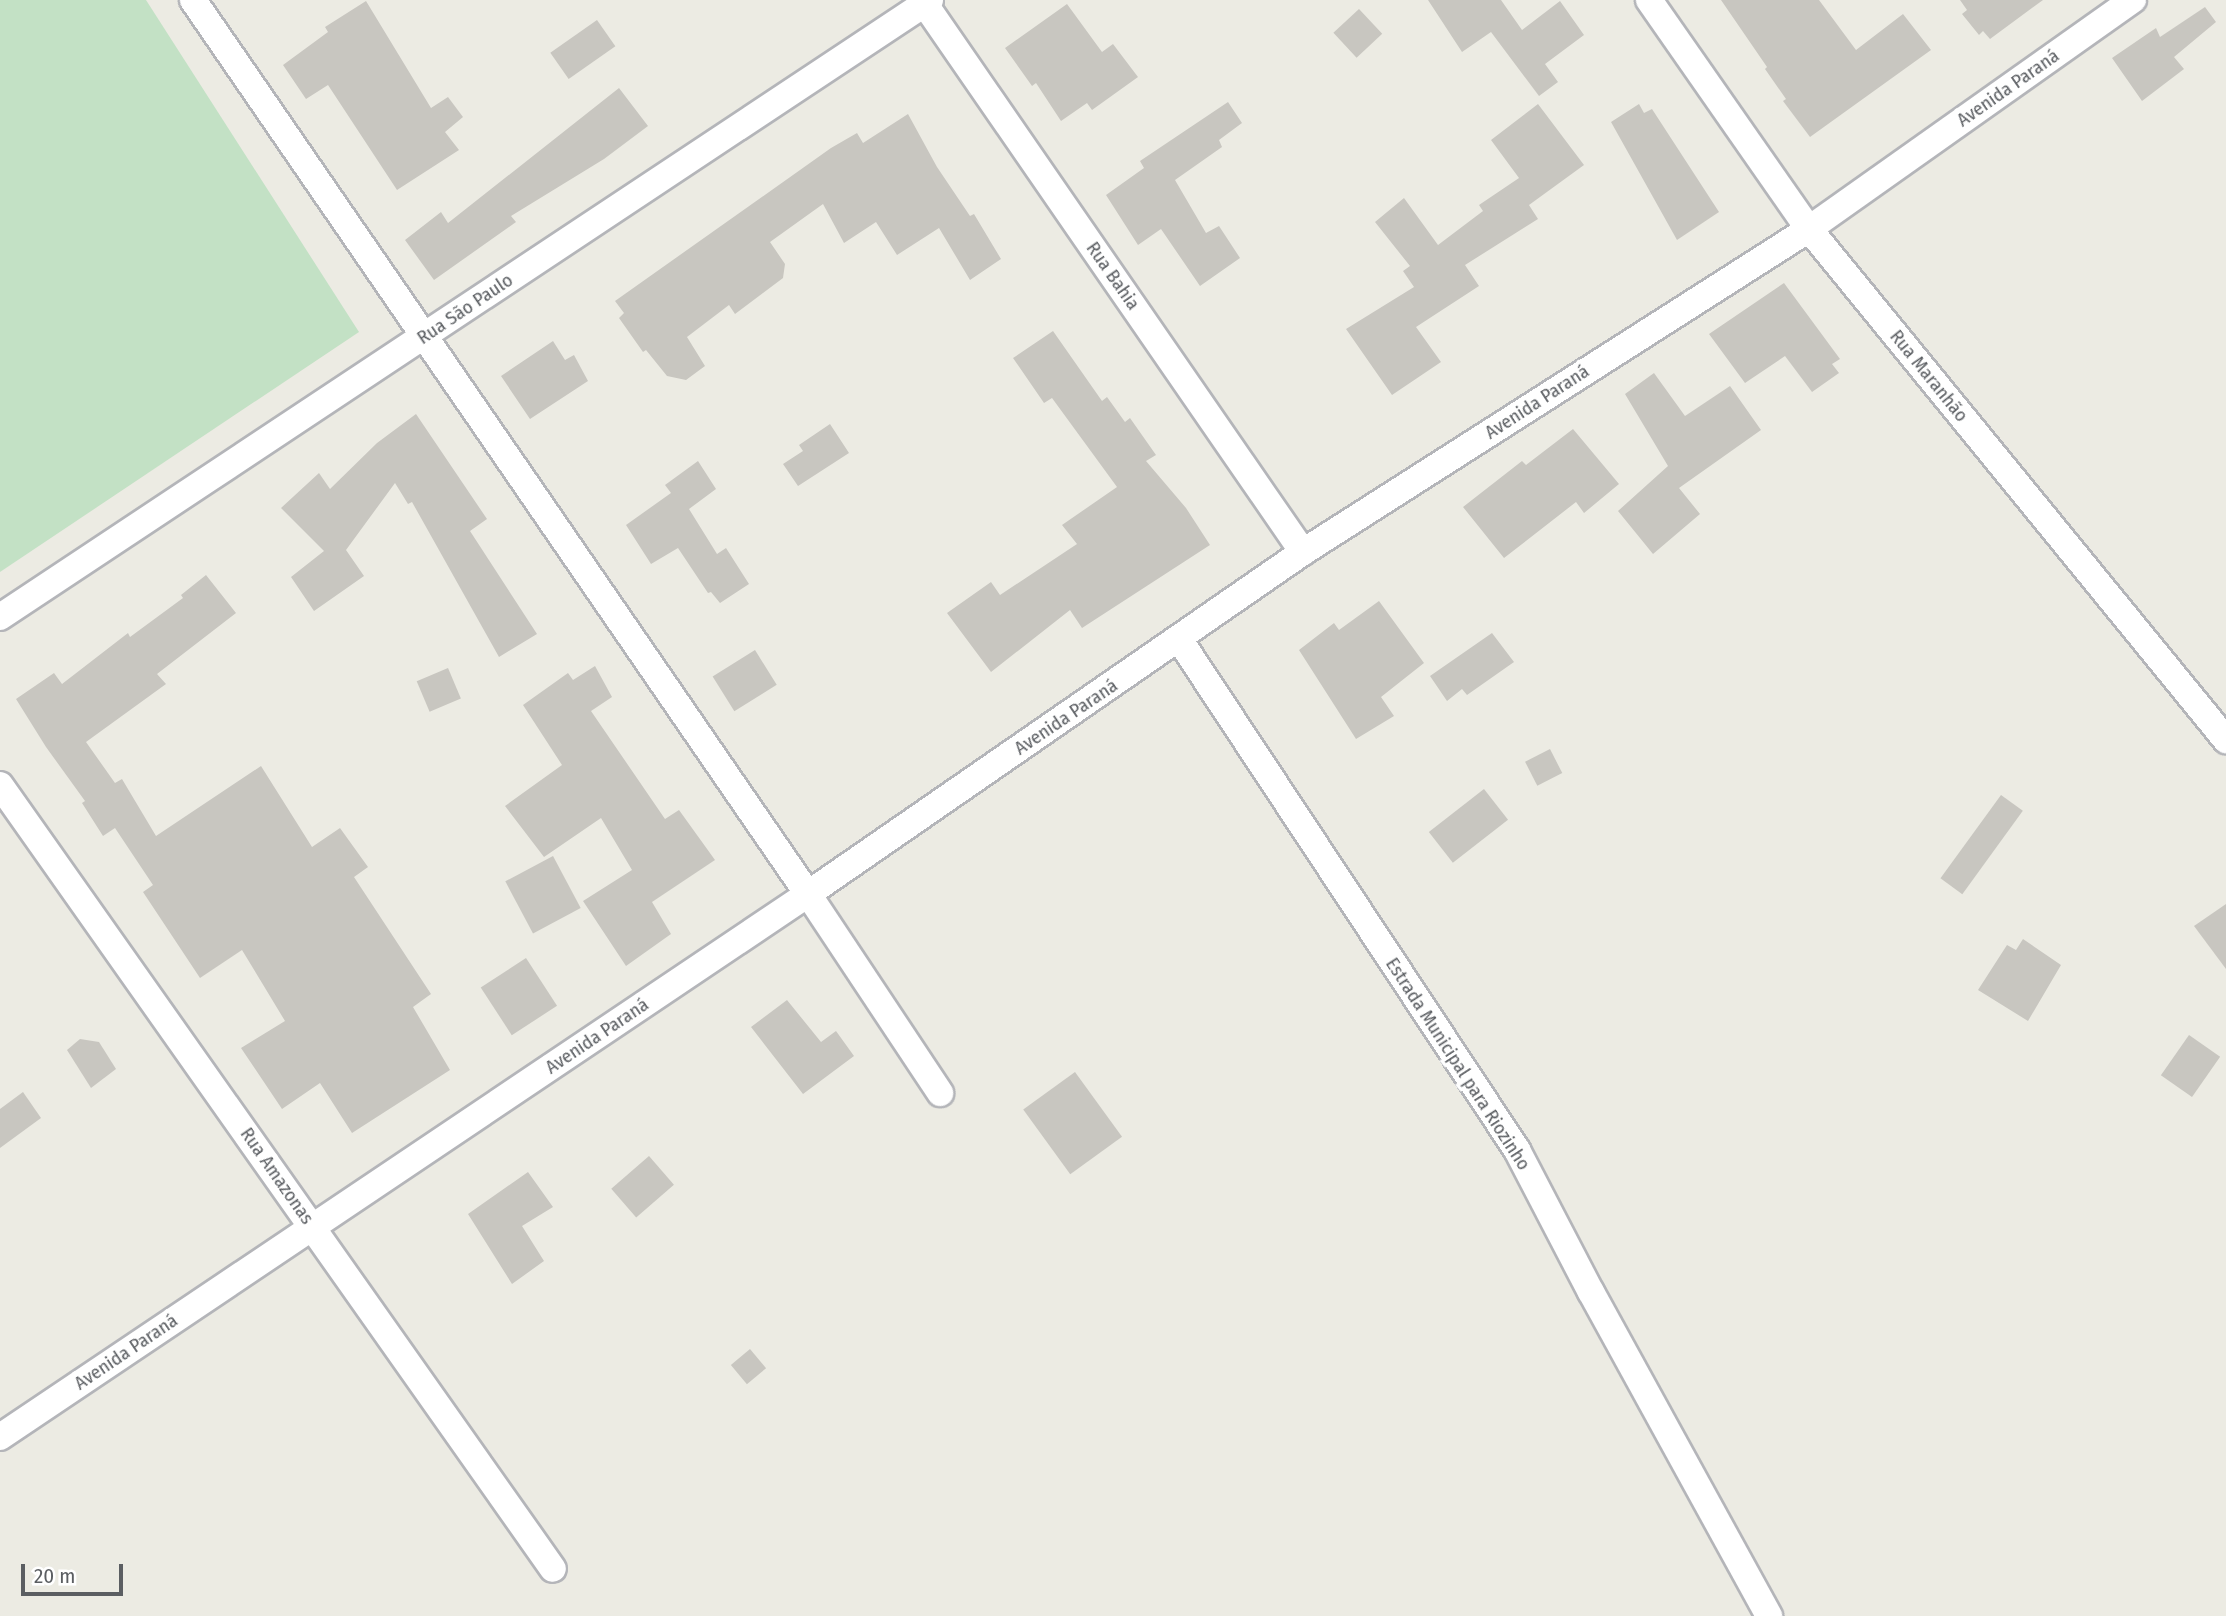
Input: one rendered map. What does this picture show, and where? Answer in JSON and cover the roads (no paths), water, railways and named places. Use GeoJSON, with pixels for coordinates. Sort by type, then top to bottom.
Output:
{"type":"FeatureCollection","features":[{"type":"Feature","properties":{"kind":"street"},"geometry":{"type":"LineString","coordinates":[[193,0],[808,894],[940,1093]]}},
{"type":"Feature","properties":{"kind":"street","name":"Rua Maranhão"},"geometry":{"type":"LineString","coordinates":[[1649,0],[1809,229],[2226,740]]}},
{"type":"Feature","properties":{"kind":"street","name":"Avenida Paraná"},"geometry":{"type":"LineString","coordinates":[[0,1437],[808,894],[1303,552],[1809,229],[2133,0]]}},
{"type":"Feature","properties":{"kind":"street","name":"Rua São Paulo"},"geometry":{"type":"LineString","coordinates":[[0,618],[926,1]]}},
{"type":"Feature","properties":{"kind":"street","name":"Rua Bahia"},"geometry":{"type":"LineString","coordinates":[[926,1],[1303,552]]}},
{"type":"Feature","properties":{"kind":"street","name":"Estrada Municipal para Riozinho"},"geometry":{"type":"LineString","coordinates":[[1179,639],[1517,1150],[1591,1292],[1769,1616]]}},
{"type":"Feature","properties":{"kind":"street","name":"Rua Amazonas"},"geometry":{"type":"LineString","coordinates":[[0,785],[553,1569]]}}]}
